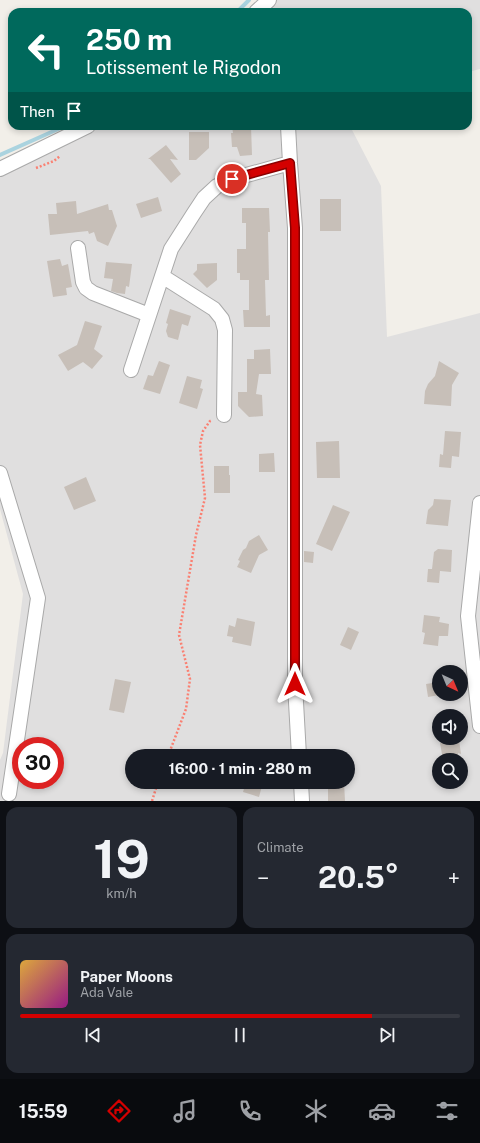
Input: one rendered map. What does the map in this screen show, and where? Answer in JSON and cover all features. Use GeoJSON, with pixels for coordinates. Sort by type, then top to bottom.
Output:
{"type":"FeatureCollection","features":[{"type":"Feature","properties":{"kind":"street"},"geometry":{"type":"LineString","coordinates":[[0,170],[80,130]]}},
{"type":"Feature","properties":{"kind":"street"},"geometry":{"type":"LineString","coordinates":[[288,130],[295,228],[295,676],[300,749]]}},
{"type":"Feature","properties":{"kind":"street"},"geometry":{"type":"LineString","coordinates":[[131,370],[171,249],[204,198],[217,186],[232,179],[290,163]]}},
{"type":"Feature","properties":{"kind":"street"},"geometry":{"type":"LineString","coordinates":[[78,248],[83,282],[86,288],[93,293],[149,315]]}},
{"type":"Feature","properties":{"kind":"street"},"geometry":{"type":"LineString","coordinates":[[162,276],[214,309],[222,319],[225,330],[224,415]]}},
{"type":"Feature","properties":{"kind":"street"},"geometry":{"type":"LineString","coordinates":[[0,473],[38,598],[9,794]]}},
{"type":"Feature","properties":{"kind":"street"},"geometry":{"type":"LineString","coordinates":[[480,503],[468,616],[480,726]]}},
{"type":"Feature","properties":{"kind":"street"},"geometry":{"type":"LineString","coordinates":[[301,789],[302,801]]}},
{"type":"Feature","properties":{"kind":"path"},"geometry":{"type":"LineString","coordinates":[[171,749],[186,709],[190,679],[179,635],[196,535],[205,498],[200,445],[203,431],[210,421],[224,415]]}},
{"type":"Feature","properties":{"kind":"path"},"geometry":{"type":"LineString","coordinates":[[152,801],[156,789]]}},
{"type":"Feature","properties":{"kind":"shaded area"},"geometry":{"type":"Polygon","coordinates":[[[261,0],[480,0],[480,69],[472,71],[472,8],[254,8],[261,0]]]}},
{"type":"Feature","properties":{"kind":"shaded area"},"geometry":{"type":"Polygon","coordinates":[[[89,130],[352,130],[381,186],[387,337],[480,313],[480,801],[0,801],[0,760],[3,753],[23,594],[0,509],[0,172],[33,158],[89,130]]]}},
{"type":"Feature","properties":{"kind":"building"},"geometry":{"type":"Polygon","coordinates":[[[233,130],[251,130],[252,155],[240,156],[237,147],[232,147],[231,133],[233,133],[233,130]]]}},
{"type":"Feature","properties":{"kind":"building"},"geometry":{"type":"Polygon","coordinates":[[[189,132],[209,132],[209,148],[196,160],[189,160],[189,132]]]}},
{"type":"Feature","properties":{"kind":"building"},"geometry":{"type":"Polygon","coordinates":[[[166,145],[178,160],[170,159],[181,174],[171,183],[150,159],[148,159],[166,145]]]}},
{"type":"Feature","properties":{"kind":"building"},"geometry":{"type":"Polygon","coordinates":[[[158,197],[162,211],[141,218],[136,204],[158,197]]]}},
{"type":"Feature","properties":{"kind":"building"},"geometry":{"type":"Polygon","coordinates":[[[320,199],[341,199],[341,231],[320,231],[320,199]]]}},
{"type":"Feature","properties":{"kind":"building"},"geometry":{"type":"Polygon","coordinates":[[[76,201],[77,214],[108,204],[109,210],[112,210],[117,226],[108,246],[97,241],[94,232],[89,234],[88,231],[50,235],[48,214],[57,214],[56,203],[76,201]]]}},
{"type":"Feature","properties":{"kind":"building"},"geometry":{"type":"Polygon","coordinates":[[[242,208],[269,208],[269,280],[265,280],[266,316],[270,315],[270,327],[244,327],[243,310],[249,310],[249,280],[240,280],[240,273],[237,273],[237,249],[246,249],[246,223],[242,223],[242,208]]]}},
{"type":"Feature","properties":{"kind":"building"},"geometry":{"type":"Polygon","coordinates":[[[60,259],[62,266],[68,264],[72,287],[66,288],[67,295],[53,297],[47,261],[60,259]]]}},
{"type":"Feature","properties":{"kind":"building"},"geometry":{"type":"Polygon","coordinates":[[[106,262],[132,264],[129,287],[126,286],[125,294],[111,291],[113,279],[104,278],[106,262]]]}},
{"type":"Feature","properties":{"kind":"building"},"geometry":{"type":"Polygon","coordinates":[[[217,263],[217,280],[207,288],[193,274],[197,270],[197,264],[217,263]]]}},
{"type":"Feature","properties":{"kind":"building"},"geometry":{"type":"Polygon","coordinates":[[[170,309],[191,316],[188,326],[182,324],[178,340],[168,337],[166,331],[168,324],[166,323],[170,309]]]}},
{"type":"Feature","properties":{"kind":"building"},"geometry":{"type":"Polygon","coordinates":[[[85,321],[102,326],[94,349],[103,356],[92,369],[83,362],[68,371],[58,355],[77,345],[85,321]]]}},
{"type":"Feature","properties":{"kind":"building"},"geometry":{"type":"Polygon","coordinates":[[[270,349],[271,374],[259,374],[256,394],[262,395],[263,416],[249,417],[238,406],[238,392],[247,392],[247,359],[254,359],[254,350],[270,349]]]}},
{"type":"Feature","properties":{"kind":"building"},"geometry":{"type":"Polygon","coordinates":[[[159,361],[170,365],[160,394],[143,389],[148,375],[153,376],[159,361]]]}},
{"type":"Feature","properties":{"kind":"building"},"geometry":{"type":"Polygon","coordinates":[[[439,361],[459,373],[452,385],[451,406],[424,404],[425,391],[428,384],[435,376],[439,361]]]}},
{"type":"Feature","properties":{"kind":"building"},"geometry":{"type":"Polygon","coordinates":[[[187,376],[202,380],[200,388],[203,389],[197,409],[179,403],[187,376]]]}},
{"type":"Feature","properties":{"kind":"building"},"geometry":{"type":"Polygon","coordinates":[[[445,431],[461,432],[459,457],[452,456],[451,468],[439,467],[440,454],[443,455],[445,431]]]}},
{"type":"Feature","properties":{"kind":"building"},"geometry":{"type":"Polygon","coordinates":[[[339,441],[340,478],[317,478],[316,442],[339,441]]]}},
{"type":"Feature","properties":{"kind":"building"},"geometry":{"type":"Polygon","coordinates":[[[274,453],[275,472],[259,472],[259,454],[274,453]]]}},
{"type":"Feature","properties":{"kind":"building"},"geometry":{"type":"Polygon","coordinates":[[[214,466],[229,466],[230,493],[214,493],[214,466]]]}},
{"type":"Feature","properties":{"kind":"building"},"geometry":{"type":"Polygon","coordinates":[[[86,477],[96,501],[74,510],[64,487],[86,477]]]}},
{"type":"Feature","properties":{"kind":"building"},"geometry":{"type":"Polygon","coordinates":[[[434,499],[451,500],[448,526],[426,524],[428,510],[433,505],[434,499]]]}},
{"type":"Feature","properties":{"kind":"building"},"geometry":{"type":"Polygon","coordinates":[[[333,505],[350,512],[332,551],[316,544],[333,505]]]}},
{"type":"Feature","properties":{"kind":"building"},"geometry":{"type":"Polygon","coordinates":[[[259,535],[268,550],[259,555],[251,573],[237,567],[240,561],[238,560],[249,541],[259,535]]]}},
{"type":"Feature","properties":{"kind":"building"},"geometry":{"type":"Polygon","coordinates":[[[438,549],[452,550],[451,572],[440,571],[439,583],[427,582],[428,569],[432,569],[434,552],[438,549]]]}},
{"type":"Feature","properties":{"kind":"building"},"geometry":{"type":"Polygon","coordinates":[[[304,551],[314,552],[313,563],[304,562],[304,551]]]}},
{"type":"Feature","properties":{"kind":"building"},"geometry":{"type":"Polygon","coordinates":[[[424,615],[440,617],[439,622],[449,624],[448,636],[439,636],[438,646],[423,644],[425,633],[422,632],[424,615]]]}},
{"type":"Feature","properties":{"kind":"building"},"geometry":{"type":"Polygon","coordinates":[[[237,618],[255,622],[251,646],[232,642],[233,637],[227,636],[229,625],[235,627],[237,618]]]}},
{"type":"Feature","properties":{"kind":"building"},"geometry":{"type":"Polygon","coordinates":[[[348,627],[359,632],[351,650],[340,645],[348,627]]]}},
{"type":"Feature","properties":{"kind":"building"},"geometry":{"type":"Polygon","coordinates":[[[115,679],[131,682],[124,713],[109,710],[115,679]]]}},
{"type":"Feature","properties":{"kind":"building"},"geometry":{"type":"Polygon","coordinates":[[[432,683],[432,696],[428,697],[426,684],[432,683]]]}},
{"type":"Feature","properties":{"kind":"building"},"geometry":{"type":"Polygon","coordinates":[[[440,745],[460,745],[461,753],[442,753],[440,745]]]}},
{"type":"Feature","properties":{"kind":"building"},"geometry":{"type":"Polygon","coordinates":[[[244,789],[261,789],[259,797],[243,792],[244,789]]]}},
{"type":"Feature","properties":{"kind":"building"},"geometry":{"type":"Polygon","coordinates":[[[328,789],[344,789],[345,801],[328,801],[328,789]]]}},
{"type":"Feature","properties":{"kind":"waterway"},"geometry":{"type":"LineString","coordinates":[[241,8],[249,0]]}},
{"type":"Feature","properties":{"kind":"waterway"},"geometry":{"type":"LineString","coordinates":[[0,155],[56,130]]}},
{"type":"Feature","properties":{"kind":"route"},"geometry":{"type":"LineString","coordinates":[[232,179],[290,163],[295,228],[295,684]]}}]}
